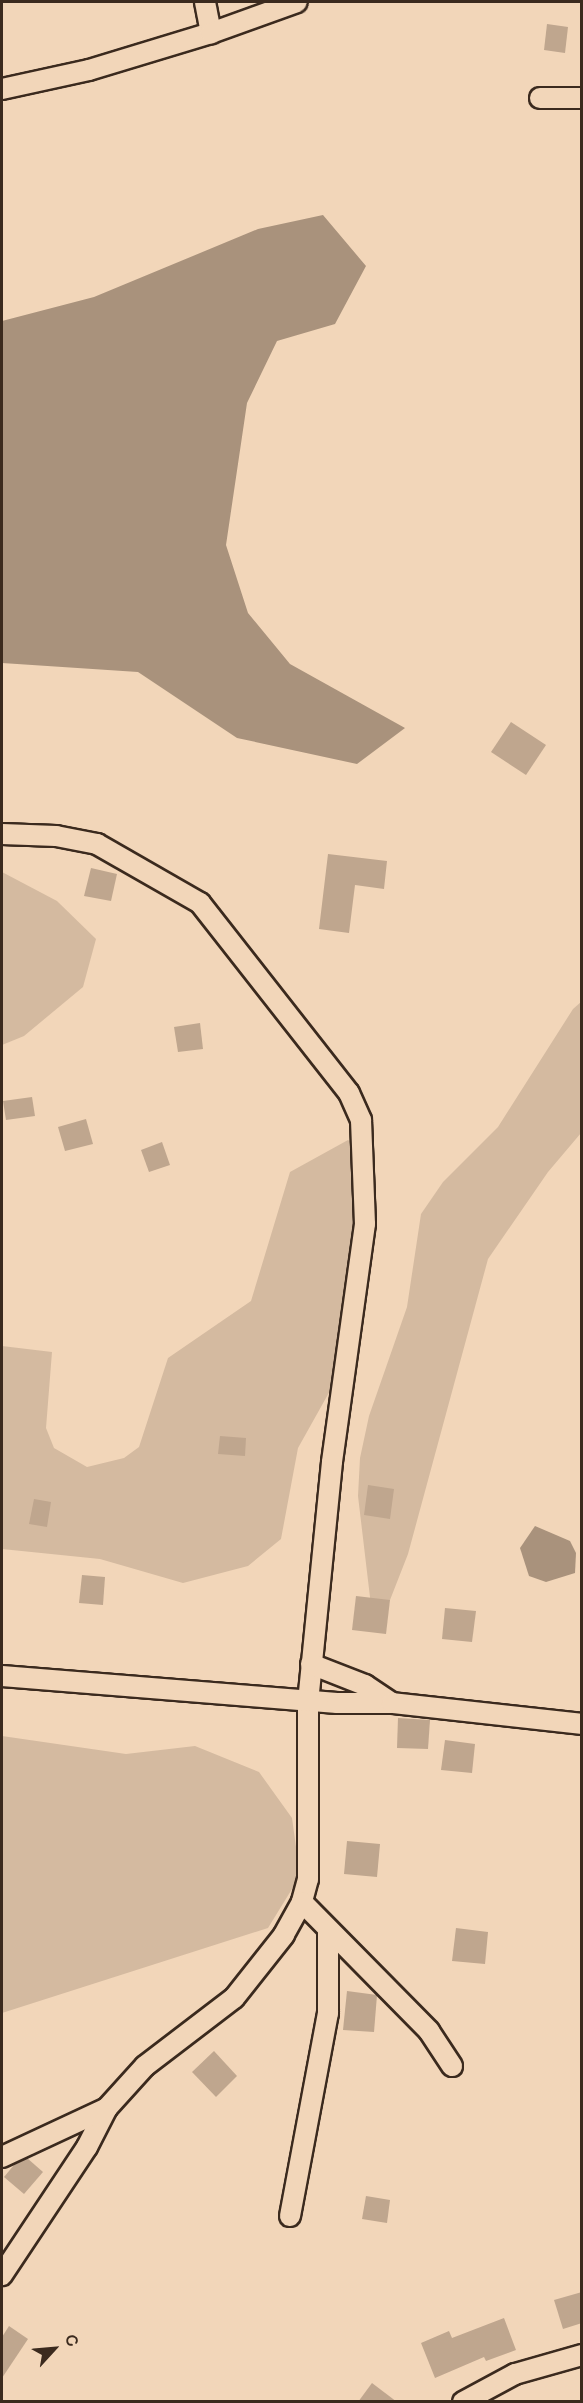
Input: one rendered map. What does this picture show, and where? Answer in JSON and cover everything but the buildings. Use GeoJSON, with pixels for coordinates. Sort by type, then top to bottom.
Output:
{"type":"FeatureCollection","features":[{"type":"Feature","properties":{"kind":"street"},"geometry":{"type":"LineString","coordinates":[[205,2],[211,33]]}},
{"type":"Feature","properties":{"kind":"street"},"geometry":{"type":"LineString","coordinates":[[2,89],[89,70],[211,33],[297,2]]}},
{"type":"Feature","properties":{"kind":"street"},"geometry":{"type":"LineString","coordinates":[[540,98],[582,98]]}},
{"type":"Feature","properties":{"kind":"street"},"geometry":{"type":"LineString","coordinates":[[2,834],[56,836],[97,844],[200,903],[349,1093],[361,1120],[365,1224],[332,1462],[311,1664],[308,1701],[308,1879],[302,1902],[258,1972],[234,1998],[145,2066],[107,2108],[87,2148],[2,2275]]}},
{"type":"Feature","properties":{"kind":"street"},"geometry":{"type":"LineString","coordinates":[[311,1664],[365,1685],[392,1703]]}},
{"type":"Feature","properties":{"kind":"street"},"geometry":{"type":"LineString","coordinates":[[2,1676],[308,1701],[392,1703],[582,1724]]}},
{"type":"Feature","properties":{"kind":"street"},"geometry":{"type":"LineString","coordinates":[[302,1902],[429,2031],[452,2066]]}},
{"type":"Feature","properties":{"kind":"street"},"geometry":{"type":"LineString","coordinates":[[290,2216],[328,2013],[328,1930]]}},
{"type":"Feature","properties":{"kind":"street"},"geometry":{"type":"LineString","coordinates":[[2,2157],[107,2108]]}},
{"type":"Feature","properties":{"kind":"street"},"geometry":{"type":"LineString","coordinates":[[463,2402],[515,2374],[582,2355]]}},
{"type":"Feature","properties":{"kind":"shaded area"},"geometry":{"type":"Polygon","coordinates":[[[323,215],[366,266],[335,324],[277,341],[247,403],[226,545],[248,613],[290,664],[405,728],[357,764],[237,738],[138,672],[2,663],[2,321],[94,297],[258,229],[323,215]]]}},
{"type":"Feature","properties":{"kind":"shaded area"},"geometry":{"type":"Polygon","coordinates":[[[2,872],[57,901],[96,939],[83,987],[24,1036],[2,1045],[2,872]]]}},
{"type":"Feature","properties":{"kind":"shaded area"},"geometry":{"type":"Polygon","coordinates":[[[581,1002],[581,1133],[548,1172],[488,1259],[408,1554],[390,1600],[372,1614],[358,1496],[360,1458],[369,1416],[407,1307],[421,1214],[443,1182],[498,1127],[573,1009],[581,1002]]]}},
{"type":"Feature","properties":{"kind":"shaded area"},"geometry":{"type":"Polygon","coordinates":[[[348,1140],[365,1152],[350,1355],[298,1448],[281,1539],[248,1566],[183,1583],[100,1559],[2,1549],[2,1346],[52,1352],[46,1428],[54,1448],[87,1467],[124,1458],[139,1447],[168,1358],[251,1301],[290,1172],[348,1140]]]}},
{"type":"Feature","properties":{"kind":"shaded area"},"geometry":{"type":"Polygon","coordinates":[[[535,1526],[570,1541],[576,1553],[575,1573],[546,1582],[529,1576],[520,1548],[535,1526]]]}},
{"type":"Feature","properties":{"kind":"shaded area"},"geometry":{"type":"Polygon","coordinates":[[[2,1736],[126,1754],[195,1746],[259,1772],[292,1818],[300,1876],[268,1928],[2,2013],[2,1736]]]}}]}
